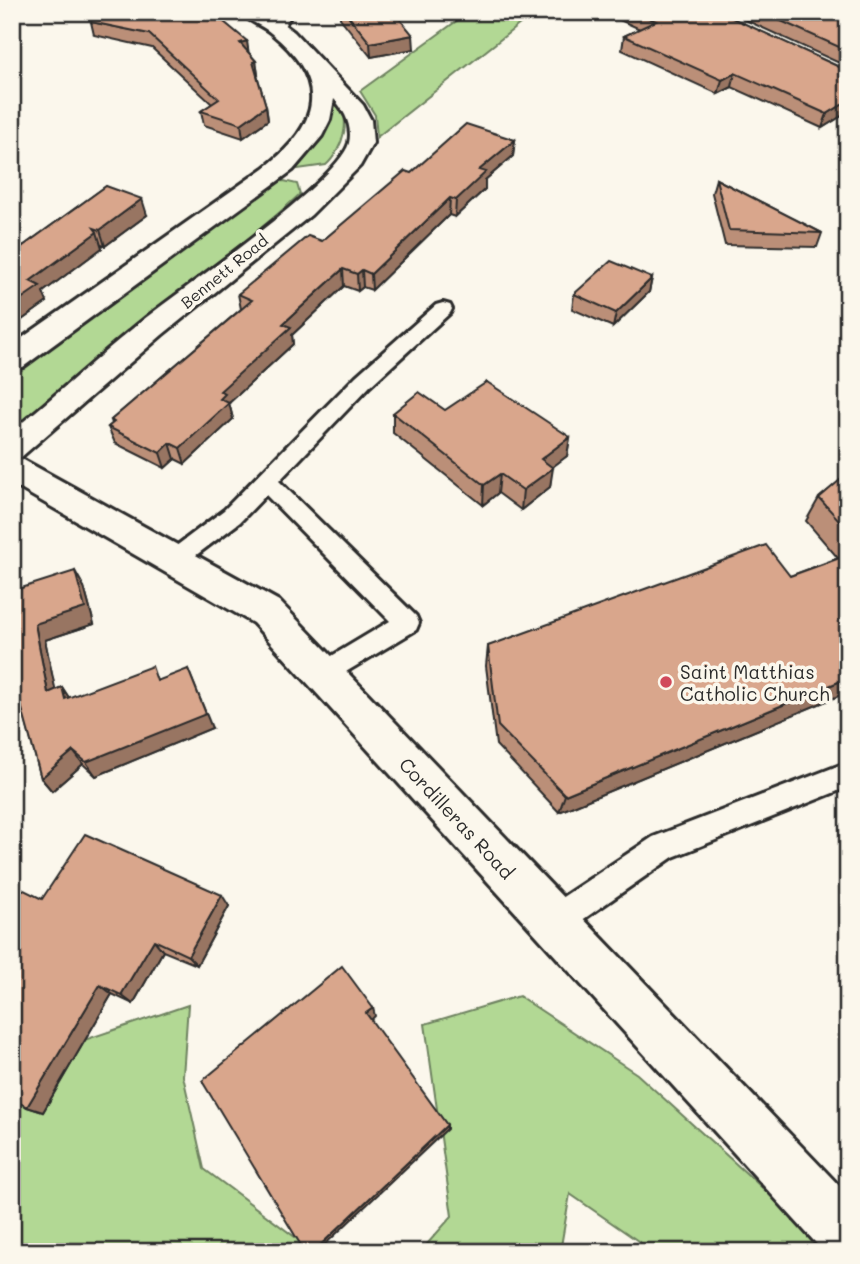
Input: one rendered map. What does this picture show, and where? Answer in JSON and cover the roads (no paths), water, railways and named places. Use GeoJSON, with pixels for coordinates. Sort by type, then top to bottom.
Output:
{"type":"FeatureCollection","features":[{"type":"Feature","properties":{"kind":"street","name":"Bennett Road"},"geometry":{"type":"LineString","coordinates":[[12,449],[152,329],[336,179],[352,161],[360,144],[361,127],[347,98],[318,70],[294,40],[282,19],[250,12]]}},
{"type":"Feature","properties":{"kind":"street","name":"Bennett Road"},"geometry":{"type":"LineString","coordinates":[[12,360],[98,302],[268,174],[308,139],[320,120],[324,103],[318,70]]}},
{"type":"Feature","properties":{"kind":"street"},"geometry":{"type":"LineString","coordinates":[[268,174],[336,179]]}},
{"type":"Feature","properties":{"kind":"street","name":"Cordilleras Road"},"geometry":{"type":"LineString","coordinates":[[12,468],[266,612],[848,1236]]}},
{"type":"Feature","properties":{"kind":"lane"},"geometry":{"type":"LineString","coordinates":[[175,559],[232,516],[363,381],[443,309]]}},
{"type":"Feature","properties":{"kind":"lane"},"geometry":{"type":"LineString","coordinates":[[266,482],[407,623],[324,674]]}},
{"type":"Feature","properties":{"kind":"lane"},"geometry":{"type":"LineString","coordinates":[[554,921],[663,847],[848,774]]}},
{"type":"Feature","properties":{"kind":"place","name":"Saint Matthias Catholic Church"},"geometry":{"type":"Point","coordinates":[666,682]}}]}
